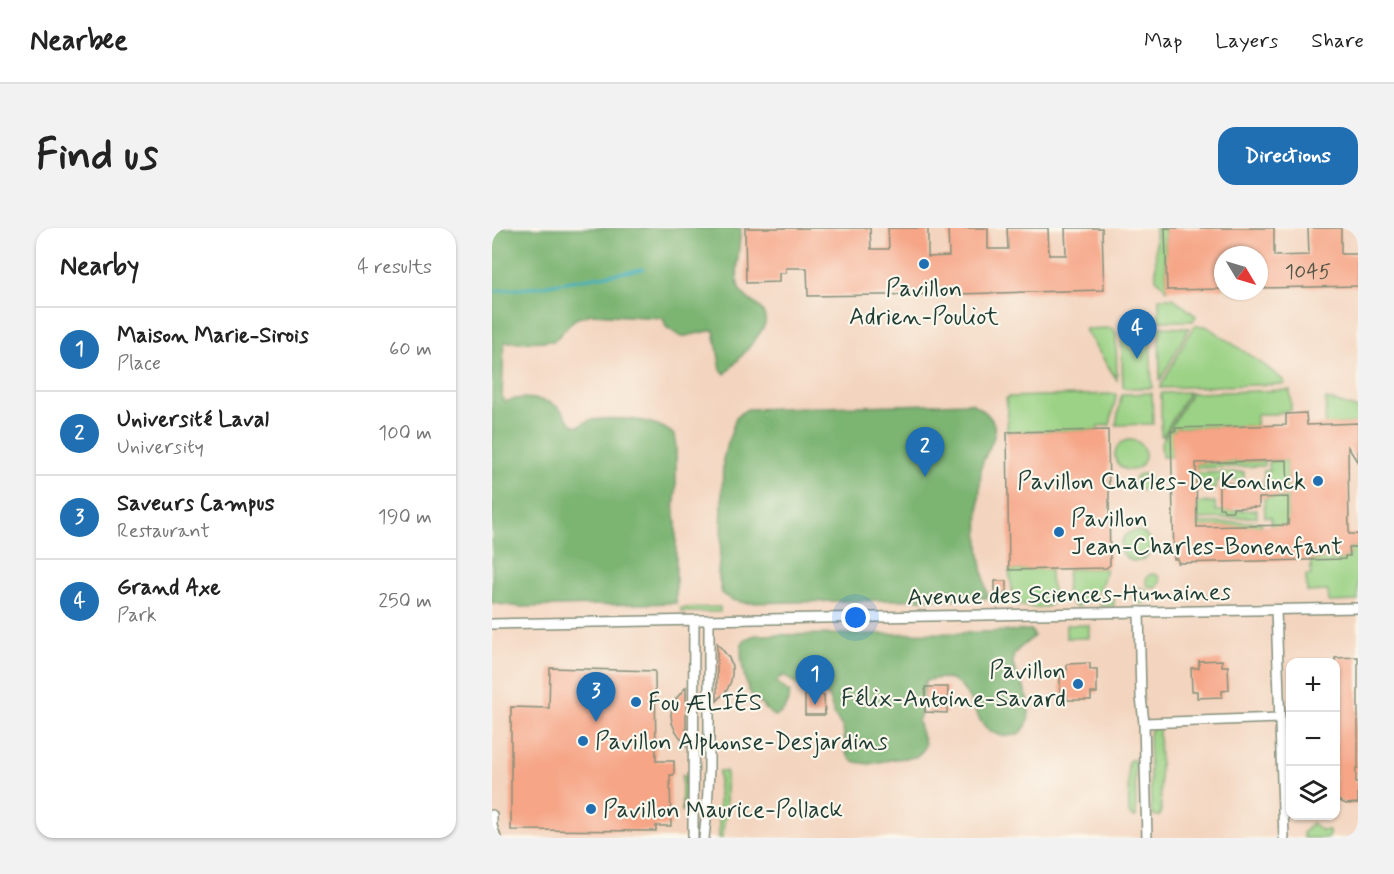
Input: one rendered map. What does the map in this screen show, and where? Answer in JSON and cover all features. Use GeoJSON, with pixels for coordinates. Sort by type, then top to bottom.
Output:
{"type":"FeatureCollection","features":[{"type":"Feature","properties":{"kind":"street","name":"Avenue des Sciences-Humaines"},"geometry":{"type":"LineString","coordinates":[[492,624],[1358,608]]}},
{"type":"Feature","properties":{"kind":"street"},"geometry":{"type":"LineString","coordinates":[[1276,610],[1284,838]]}},
{"type":"Feature","properties":{"kind":"street"},"geometry":{"type":"LineString","coordinates":[[1139,612],[1147,838]]}},
{"type":"Feature","properties":{"kind":"street"},"geometry":{"type":"LineString","coordinates":[[704,838],[709,768],[709,620]]}},
{"type":"Feature","properties":{"kind":"street"},"geometry":{"type":"LineString","coordinates":[[693,838],[694,621]]}},
{"type":"Feature","properties":{"kind":"street"},"geometry":{"type":"LineString","coordinates":[[1144,723],[1280,714]]}},
{"type":"Feature","properties":{"kind":"street"},"geometry":{"type":"LineString","coordinates":[[492,815],[492,826],[496,838]]}},
{"type":"Feature","properties":{"kind":"shaded area"},"geometry":{"type":"Polygon","coordinates":[[[492,228],[1358,228],[1358,838],[492,838],[492,228]]]}},
{"type":"Feature","properties":{"kind":"green space"},"geometry":{"type":"Polygon","coordinates":[[[492,228],[741,228],[737,267],[739,288],[743,295],[762,310],[765,321],[754,341],[725,374],[721,370],[714,330],[681,337],[666,327],[663,318],[591,314],[575,319],[554,341],[504,342],[502,398],[505,402],[525,398],[548,402],[560,409],[570,422],[580,426],[593,420],[630,419],[659,426],[674,435],[676,446],[674,508],[676,603],[521,607],[492,603],[492,228]]]}},
{"type":"Feature","properties":{"kind":"green space"},"geometry":{"type":"Polygon","coordinates":[[[1155,228],[1165,228],[1167,290],[1156,279],[1155,228]]]}},
{"type":"Feature","properties":{"kind":"green space"},"geometry":{"type":"Polygon","coordinates":[[[1159,298],[1173,298],[1196,316],[1193,321],[1159,321],[1159,298]]]}},
{"type":"Feature","properties":{"kind":"green space"},"geometry":{"type":"Polygon","coordinates":[[[1194,326],[1206,326],[1264,365],[1285,384],[1160,388],[1194,326]]]}},
{"type":"Feature","properties":{"kind":"green space"},"geometry":{"type":"Polygon","coordinates":[[[1159,327],[1189,328],[1160,381],[1159,327]]]}},
{"type":"Feature","properties":{"kind":"green space"},"geometry":{"type":"Polygon","coordinates":[[[1112,328],[1116,333],[1117,380],[1085,330],[1112,328]]]}},
{"type":"Feature","properties":{"kind":"green space"},"geometry":{"type":"Polygon","coordinates":[[[1124,328],[1150,330],[1152,388],[1123,387],[1121,331],[1124,328]]]}},
{"type":"Feature","properties":{"kind":"green space"},"geometry":{"type":"Polygon","coordinates":[[[1290,390],[1291,410],[1275,414],[1257,414],[1256,426],[1176,428],[1176,431],[1172,431],[1172,457],[1162,457],[1161,443],[1191,393],[1290,390]]]}},
{"type":"Feature","properties":{"kind":"green space"},"geometry":{"type":"Polygon","coordinates":[[[1189,392],[1163,436],[1161,436],[1162,393],[1189,392]]]}},
{"type":"Feature","properties":{"kind":"green space"},"geometry":{"type":"Polygon","coordinates":[[[1152,393],[1153,424],[1116,425],[1123,394],[1152,393]]]}},
{"type":"Feature","properties":{"kind":"green space"},"geometry":{"type":"Polygon","coordinates":[[[1116,394],[1110,425],[1098,426],[1098,430],[1007,432],[1006,399],[1008,397],[1116,394]]]}},
{"type":"Feature","properties":{"kind":"green space"},"geometry":{"type":"Polygon","coordinates":[[[1326,399],[1358,409],[1358,423],[1325,425],[1326,399]]]}},
{"type":"Feature","properties":{"kind":"green space"},"geometry":{"type":"Polygon","coordinates":[[[971,403],[988,415],[993,421],[995,431],[981,469],[978,515],[980,557],[988,598],[745,603],[732,600],[722,594],[718,573],[723,459],[736,417],[747,409],[971,403]]]}},
{"type":"Feature","properties":{"kind":"green space"},"geometry":{"type":"Polygon","coordinates":[[[1130,440],[1136,441],[1144,449],[1144,461],[1136,469],[1130,470],[1124,469],[1116,461],[1115,455],[1116,449],[1124,441],[1130,440]]]}},
{"type":"Feature","properties":{"kind":"green space"},"geometry":{"type":"Polygon","coordinates":[[[1287,460],[1288,490],[1264,490],[1264,471],[1269,471],[1269,461],[1287,460]]]}},
{"type":"Feature","properties":{"kind":"green space"},"geometry":{"type":"Polygon","coordinates":[[[1264,461],[1264,466],[1196,468],[1196,463],[1264,461]]]}},
{"type":"Feature","properties":{"kind":"green space"},"geometry":{"type":"Polygon","coordinates":[[[1244,472],[1244,480],[1216,481],[1216,489],[1196,489],[1196,473],[1244,472]]]}},
{"type":"Feature","properties":{"kind":"green space"},"geometry":{"type":"Polygon","coordinates":[[[1142,474],[1148,476],[1150,482],[1148,488],[1142,490],[1136,488],[1134,482],[1136,476],[1142,474]]]}},
{"type":"Feature","properties":{"kind":"green space"},"geometry":{"type":"Polygon","coordinates":[[[1288,497],[1288,525],[1271,526],[1271,517],[1265,517],[1264,498],[1288,497]]]}},
{"type":"Feature","properties":{"kind":"green space"},"geometry":{"type":"Polygon","coordinates":[[[1215,502],[1216,511],[1257,510],[1257,517],[1197,519],[1197,503],[1215,502]]]}},
{"type":"Feature","properties":{"kind":"green space"},"geometry":{"type":"Polygon","coordinates":[[[1261,522],[1262,526],[1197,527],[1197,523],[1261,522]]]}},
{"type":"Feature","properties":{"kind":"green space"},"geometry":{"type":"Polygon","coordinates":[[[1136,531],[1142,532],[1150,540],[1150,552],[1142,560],[1136,561],[1130,560],[1122,552],[1121,546],[1122,540],[1130,532],[1136,531]]]}},
{"type":"Feature","properties":{"kind":"green space"},"geometry":{"type":"Polygon","coordinates":[[[1349,547],[1358,547],[1358,601],[1329,602],[1328,591],[1307,592],[1306,575],[1311,575],[1311,560],[1344,559],[1345,556],[1350,556],[1349,547]]]}},
{"type":"Feature","properties":{"kind":"green space"},"geometry":{"type":"Polygon","coordinates":[[[1106,568],[1103,582],[1094,597],[1077,607],[1072,604],[1066,591],[1068,569],[1106,568]]]}},
{"type":"Feature","properties":{"kind":"green space"},"geometry":{"type":"Polygon","coordinates":[[[1050,569],[1054,594],[1050,605],[1039,608],[1014,604],[1009,570],[1050,569]]]}},
{"type":"Feature","properties":{"kind":"green space"},"geometry":{"type":"Polygon","coordinates":[[[1153,574],[1158,576],[1160,581],[1158,586],[1153,588],[1148,586],[1146,581],[1148,576],[1153,574]]]}},
{"type":"Feature","properties":{"kind":"green space"},"geometry":{"type":"Polygon","coordinates":[[[1141,588],[1147,590],[1149,596],[1147,602],[1141,604],[1135,602],[1133,596],[1135,590],[1141,588]]]}},
{"type":"Feature","properties":{"kind":"green space"},"geometry":{"type":"Polygon","coordinates":[[[1111,595],[1114,597],[1114,606],[1100,606],[1103,598],[1111,595]]]}},
{"type":"Feature","properties":{"kind":"green space"},"geometry":{"type":"Polygon","coordinates":[[[720,607],[720,612],[681,612],[681,608],[720,607]]]}},
{"type":"Feature","properties":{"kind":"green space"},"geometry":{"type":"Polygon","coordinates":[[[1066,625],[1089,625],[1089,638],[1066,638],[1066,625]]]}},
{"type":"Feature","properties":{"kind":"green space"},"geometry":{"type":"Polygon","coordinates":[[[1031,630],[1034,636],[1018,649],[1013,659],[1025,690],[1029,710],[1028,723],[1021,732],[1004,736],[988,729],[980,720],[962,688],[954,681],[942,678],[925,681],[918,721],[925,744],[923,750],[916,757],[869,764],[851,760],[846,753],[843,728],[834,715],[829,697],[825,694],[809,693],[783,675],[776,682],[790,693],[782,712],[775,716],[772,715],[751,694],[743,668],[743,642],[756,635],[1031,630]]]}},
{"type":"Feature","properties":{"kind":"green space"},"geometry":{"type":"Polygon","coordinates":[[[1159,727],[1160,816],[1154,815],[1151,810],[1149,736],[1153,728],[1159,727]]]}},
{"type":"Feature","properties":{"kind":"green space"},"geometry":{"type":"Polygon","coordinates":[[[1135,760],[1136,817],[1132,817],[1129,813],[1128,762],[1135,760]]]}},
{"type":"Feature","properties":{"kind":"green space"},"geometry":{"type":"Polygon","coordinates":[[[719,771],[726,771],[726,810],[722,838],[719,838],[719,771]]]}},
{"type":"Feature","properties":{"kind":"green space"},"geometry":{"type":"Polygon","coordinates":[[[682,775],[686,775],[683,811],[682,811],[682,775]]]}},
{"type":"Feature","properties":{"kind":"green space"},"geometry":{"type":"Polygon","coordinates":[[[1312,823],[1321,830],[1329,830],[1329,838],[1304,838],[1303,833],[1312,823]]]}},
{"type":"Feature","properties":{"kind":"building","name":"Pavillon Adrien-Pouliot"},"geometry":{"type":"Polygon","coordinates":[[[745,228],[870,228],[871,249],[889,249],[888,228],[928,228],[928,257],[949,256],[948,228],[988,228],[988,249],[1008,249],[1007,228],[1048,228],[1049,255],[1066,255],[1065,228],[1102,228],[1104,290],[808,296],[807,268],[786,268],[786,273],[779,273],[779,282],[746,283],[745,228]]]}},
{"type":"Feature","properties":{"kind":"building"},"geometry":{"type":"Polygon","coordinates":[[[1165,228],[1274,228],[1274,256],[1309,255],[1308,228],[1341,228],[1341,254],[1358,254],[1358,286],[1268,288],[1268,246],[1214,246],[1214,289],[1167,290],[1165,228]]]}},
{"type":"Feature","properties":{"kind":"building","name":"Pavillon Charles-De Koninck"},"geometry":{"type":"Polygon","coordinates":[[[1306,413],[1307,425],[1358,423],[1358,463],[1348,447],[1349,534],[1358,534],[1358,547],[1349,547],[1350,556],[1345,556],[1345,559],[1178,563],[1178,559],[1174,559],[1171,431],[1176,431],[1175,428],[1286,425],[1286,414],[1306,413]],[[1287,460],[1196,463],[1197,527],[1288,525],[1288,497],[1259,498],[1259,507],[1233,508],[1233,511],[1224,511],[1223,508],[1219,508],[1219,486],[1223,486],[1223,483],[1233,483],[1233,486],[1259,485],[1259,490],[1288,490],[1287,460]]]}},
{"type":"Feature","properties":{"kind":"building","name":"Pavillon Jean-Charles-Bonenfant"},"geometry":{"type":"Polygon","coordinates":[[[1108,430],[1110,565],[1106,568],[1009,570],[1007,432],[1108,430]]]}},
{"type":"Feature","properties":{"kind":"building"},"geometry":{"type":"Polygon","coordinates":[[[995,581],[1007,581],[1007,593],[1003,593],[1003,599],[995,599],[995,581]]]}},
{"type":"Feature","properties":{"kind":"building"},"geometry":{"type":"Polygon","coordinates":[[[717,643],[729,658],[732,674],[727,690],[717,701],[717,643]]]}},
{"type":"Feature","properties":{"kind":"building"},"geometry":{"type":"Polygon","coordinates":[[[1358,657],[1356,783],[1358,783],[1358,803],[1346,804],[1340,801],[1340,658],[1335,658],[1358,657]]]}},
{"type":"Feature","properties":{"kind":"building"},"geometry":{"type":"Polygon","coordinates":[[[1222,660],[1222,666],[1228,666],[1229,690],[1222,691],[1222,697],[1197,698],[1197,691],[1192,691],[1191,668],[1199,668],[1199,661],[1222,660]]]}},
{"type":"Feature","properties":{"kind":"building","name":"Pavillon Félix-Antoine-Savard"},"geometry":{"type":"Polygon","coordinates":[[[1090,663],[1090,669],[1097,669],[1097,693],[1091,693],[1091,700],[1067,700],[1067,694],[1060,694],[1060,670],[1067,670],[1067,664],[1090,663]]]}},
{"type":"Feature","properties":{"kind":"building"},"geometry":{"type":"Polygon","coordinates":[[[550,668],[655,671],[656,761],[674,761],[674,775],[670,775],[671,826],[656,826],[656,831],[511,830],[511,707],[549,708],[550,668]]]}},
{"type":"Feature","properties":{"kind":"building"},"geometry":{"type":"Polygon","coordinates":[[[686,687],[686,746],[675,730],[671,715],[675,700],[686,687]]]}},
{"type":"Feature","properties":{"kind":"building"},"geometry":{"type":"Polygon","coordinates":[[[925,687],[948,687],[947,713],[925,712],[925,687]]]}},
{"type":"Feature","properties":{"kind":"building"},"geometry":{"type":"Polygon","coordinates":[[[805,695],[824,695],[825,715],[805,715],[805,695]]]}},
{"type":"Feature","properties":{"kind":"waterway"},"geometry":{"type":"LineString","coordinates":[[492,291],[530,288],[643,269]]}},
{"type":"Feature","properties":{"kind":"place","name":"Pavillon Adrien-Pouliot"},"geometry":{"type":"Point","coordinates":[924,264]}},
{"type":"Feature","properties":{"kind":"place","name":"Grand Axe"},"geometry":{"type":"Point","coordinates":[1137,359]}},
{"type":"Feature","properties":{"kind":"place","name":"Université Laval"},"geometry":{"type":"Point","coordinates":[925,477]}},
{"type":"Feature","properties":{"kind":"place","name":"Pavillon Charles-De Koninck"},"geometry":{"type":"Point","coordinates":[1318,481]}},
{"type":"Feature","properties":{"kind":"place","name":"Pavillon Jean-Charles-Bonenfant"},"geometry":{"type":"Point","coordinates":[1059,532]}},
{"type":"Feature","properties":{"kind":"place","name":"Pavillon Félix-Antoine-Savard"},"geometry":{"type":"Point","coordinates":[1078,684]}},
{"type":"Feature","properties":{"kind":"place","name":"Fou ÆLIÉS"},"geometry":{"type":"Point","coordinates":[636,702]}},
{"type":"Feature","properties":{"kind":"place","name":"Maison Marie-Sirois"},"geometry":{"type":"Point","coordinates":[815,705]}},
{"type":"Feature","properties":{"kind":"place","name":"Saveurs Campus"},"geometry":{"type":"Point","coordinates":[596,722]}},
{"type":"Feature","properties":{"kind":"place","name":"Pavillon Alphonse-Desjardins"},"geometry":{"type":"Point","coordinates":[583,741]}},
{"type":"Feature","properties":{"kind":"place","name":"Pavillon Maurice-Pollack"},"geometry":{"type":"Point","coordinates":[591,809]}}]}
